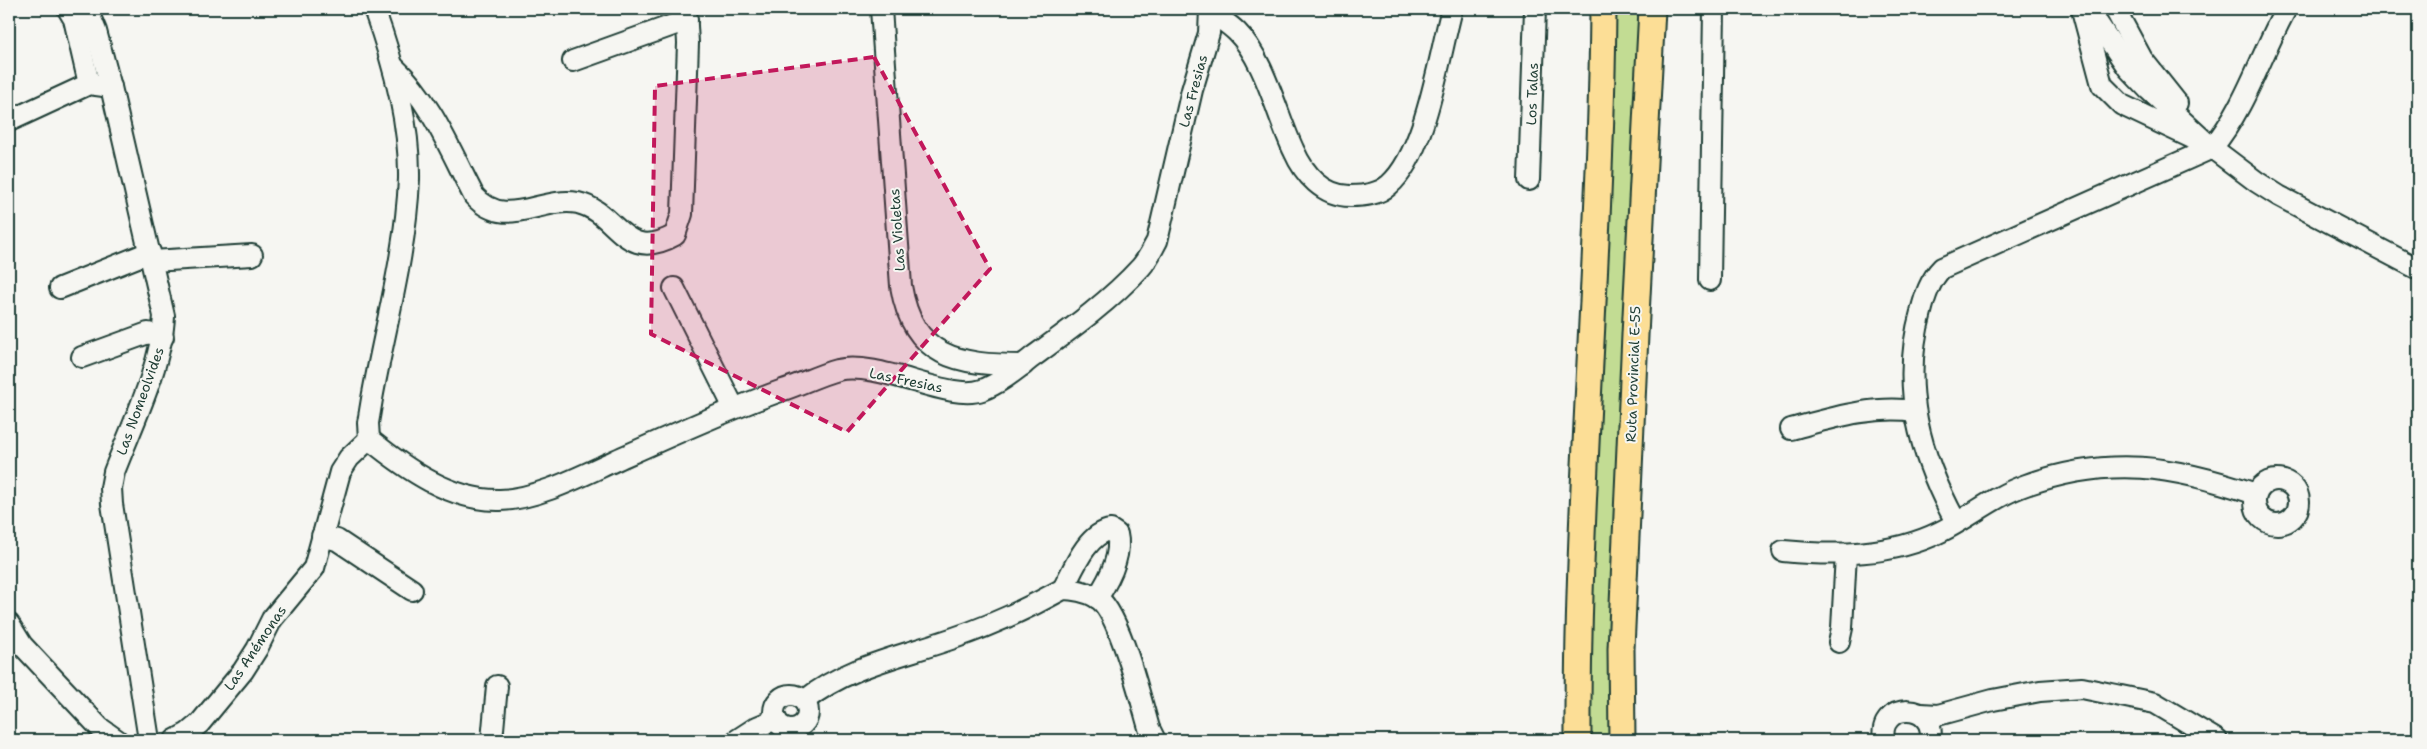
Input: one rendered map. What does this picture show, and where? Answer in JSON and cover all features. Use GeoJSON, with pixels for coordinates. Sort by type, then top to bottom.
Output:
{"type":"FeatureCollection","features":[{"type":"Feature","properties":{"kind":"main road"},"geometry":{"type":"LineString","coordinates":[[1578,740],[1578,675],[1603,77],[1603,9]]}},
{"type":"Feature","properties":{"kind":"main road","name":"Ruta Provincial E-55"},"geometry":{"type":"LineString","coordinates":[[1622,740],[1621,649],[1652,9]]}},
{"type":"Feature","properties":{"kind":"main road"},"geometry":{"type":"LineString","coordinates":[[1564,740],[1578,675]]}},
{"type":"Feature","properties":{"kind":"street"},"geometry":{"type":"LineString","coordinates":[[68,9],[74,19],[89,84]]}},
{"type":"Feature","properties":{"kind":"street","name":"Las Nomeolvides"},"geometry":{"type":"LineString","coordinates":[[87,9],[96,30],[112,87],[164,316],[163,337],[114,472],[111,488],[148,740]]}},
{"type":"Feature","properties":{"kind":"street"},"geometry":{"type":"LineString","coordinates":[[369,439],[370,415],[399,258],[408,179],[406,142],[394,66],[374,9]]}},
{"type":"Feature","properties":{"kind":"street","name":"Las Violetas"},"geometry":{"type":"LineString","coordinates":[[881,9],[904,308],[912,325],[923,340],[948,355],[968,362],[994,365],[1023,364]]}},
{"type":"Feature","properties":{"kind":"street"},"geometry":{"type":"LineString","coordinates":[[1210,10],[1239,33],[1252,54],[1270,90],[1294,152],[1306,173],[1330,192],[1347,196],[1367,196],[1388,187],[1402,172],[1416,144],[1452,9]]}},
{"type":"Feature","properties":{"kind":"street","name":"Los Talas"},"geometry":{"type":"LineString","coordinates":[[1529,180],[1535,9]]}},
{"type":"Feature","properties":{"kind":"street"},"geometry":{"type":"LineString","coordinates":[[1710,280],[1714,9]]}},
{"type":"Feature","properties":{"kind":"street"},"geometry":{"type":"LineString","coordinates":[[2081,9],[2102,85],[2122,105],[2212,148]]}},
{"type":"Feature","properties":{"kind":"street"},"geometry":{"type":"LineString","coordinates":[[2088,9],[2128,68],[2212,148],[2279,196],[2418,269]]}},
{"type":"Feature","properties":{"kind":"street"},"geometry":{"type":"LineString","coordinates":[[2115,9],[2142,59],[2212,148]]}},
{"type":"Feature","properties":{"kind":"street"},"geometry":{"type":"LineString","coordinates":[[1956,522],[1937,487],[1926,459],[1915,411],[1912,356],[1916,329],[1926,292],[1935,275],[1942,268],[2212,148],[2230,126],[2242,105],[2286,9]]}},
{"type":"Feature","properties":{"kind":"street","name":"Las Fresias"},"geometry":{"type":"LineString","coordinates":[[369,439],[431,482],[455,492],[484,498],[514,499],[584,475],[734,408],[838,370],[883,373],[965,392],[980,391],[995,384],[1080,321],[1123,284],[1150,255],[1157,241],[1192,90],[1209,33],[1210,10]]}},
{"type":"Feature","properties":{"kind":"street"},"geometry":{"type":"LineString","coordinates":[[394,66],[405,77],[428,110],[474,196],[483,206],[507,213],[552,203],[569,202],[583,204],[636,242],[656,243],[675,235],[682,214],[688,43],[686,14],[573,61]]}},
{"type":"Feature","properties":{"kind":"street"},"geometry":{"type":"LineString","coordinates":[[9,121],[89,84],[112,87]]}},
{"type":"Feature","properties":{"kind":"street"},"geometry":{"type":"LineString","coordinates":[[60,288],[151,256],[252,256]]}},
{"type":"Feature","properties":{"kind":"street"},"geometry":{"type":"LineString","coordinates":[[674,288],[734,408]]}},
{"type":"Feature","properties":{"kind":"street"},"geometry":{"type":"LineString","coordinates":[[82,357],[148,333],[163,337]]}},
{"type":"Feature","properties":{"kind":"street"},"geometry":{"type":"LineString","coordinates":[[1791,428],[1878,409],[1915,411]]}},
{"type":"Feature","properties":{"kind":"street","name":"Las Anémonas"},"geometry":{"type":"LineString","coordinates":[[175,740],[188,733],[200,723],[243,671],[257,649],[272,619],[314,568],[340,472],[349,458],[369,439]]}},
{"type":"Feature","properties":{"kind":"street"},"geometry":{"type":"LineString","coordinates":[[1783,551],[1813,554],[1846,554],[1879,550],[1915,541],[1942,532],[2002,495],[2025,485],[2073,472],[2098,468],[2128,466],[2169,469],[2256,494]]}},
{"type":"Feature","properties":{"kind":"street"},"geometry":{"type":"LineString","coordinates":[[1063,589],[1088,545],[1104,531],[1111,530],[1117,534],[1118,550],[1105,586],[1097,598]]}},
{"type":"Feature","properties":{"kind":"street"},"geometry":{"type":"LineString","coordinates":[[322,536],[337,540],[412,590]]}},
{"type":"Feature","properties":{"kind":"street"},"geometry":{"type":"LineString","coordinates":[[1839,642],[1842,628],[1846,554]]}},
{"type":"Feature","properties":{"kind":"street"},"geometry":{"type":"LineString","coordinates":[[737,740],[757,727],[776,719],[786,728],[791,729],[802,726],[808,711],[804,701],[845,674],[892,656],[950,640],[998,622],[1063,589],[1071,589],[1097,598],[1118,630],[1149,728],[1155,740]]}},
{"type":"Feature","properties":{"kind":"street"},"geometry":{"type":"LineString","coordinates":[[9,624],[22,645],[100,728],[117,740]]}},
{"type":"Feature","properties":{"kind":"street"},"geometry":{"type":"LineString","coordinates":[[492,740],[497,686]]}},
{"type":"Feature","properties":{"kind":"street"},"geometry":{"type":"LineString","coordinates":[[1884,740],[1884,728],[1892,716],[1906,710],[1930,724],[1993,700],[2040,691],[2082,688],[2155,703],[2217,740]]}},
{"type":"Feature","properties":{"kind":"highlighted area"},"geometry":{"type":"Polygon","coordinates":[[[874,57],[990,269],[847,432],[651,334],[655,86],[874,57]]]}},
{"type":"Feature","properties":{"kind":"green space"},"geometry":{"type":"Polygon","coordinates":[[[1612,9],[1641,9],[1612,740],[1587,740],[1612,9]]]}}]}
